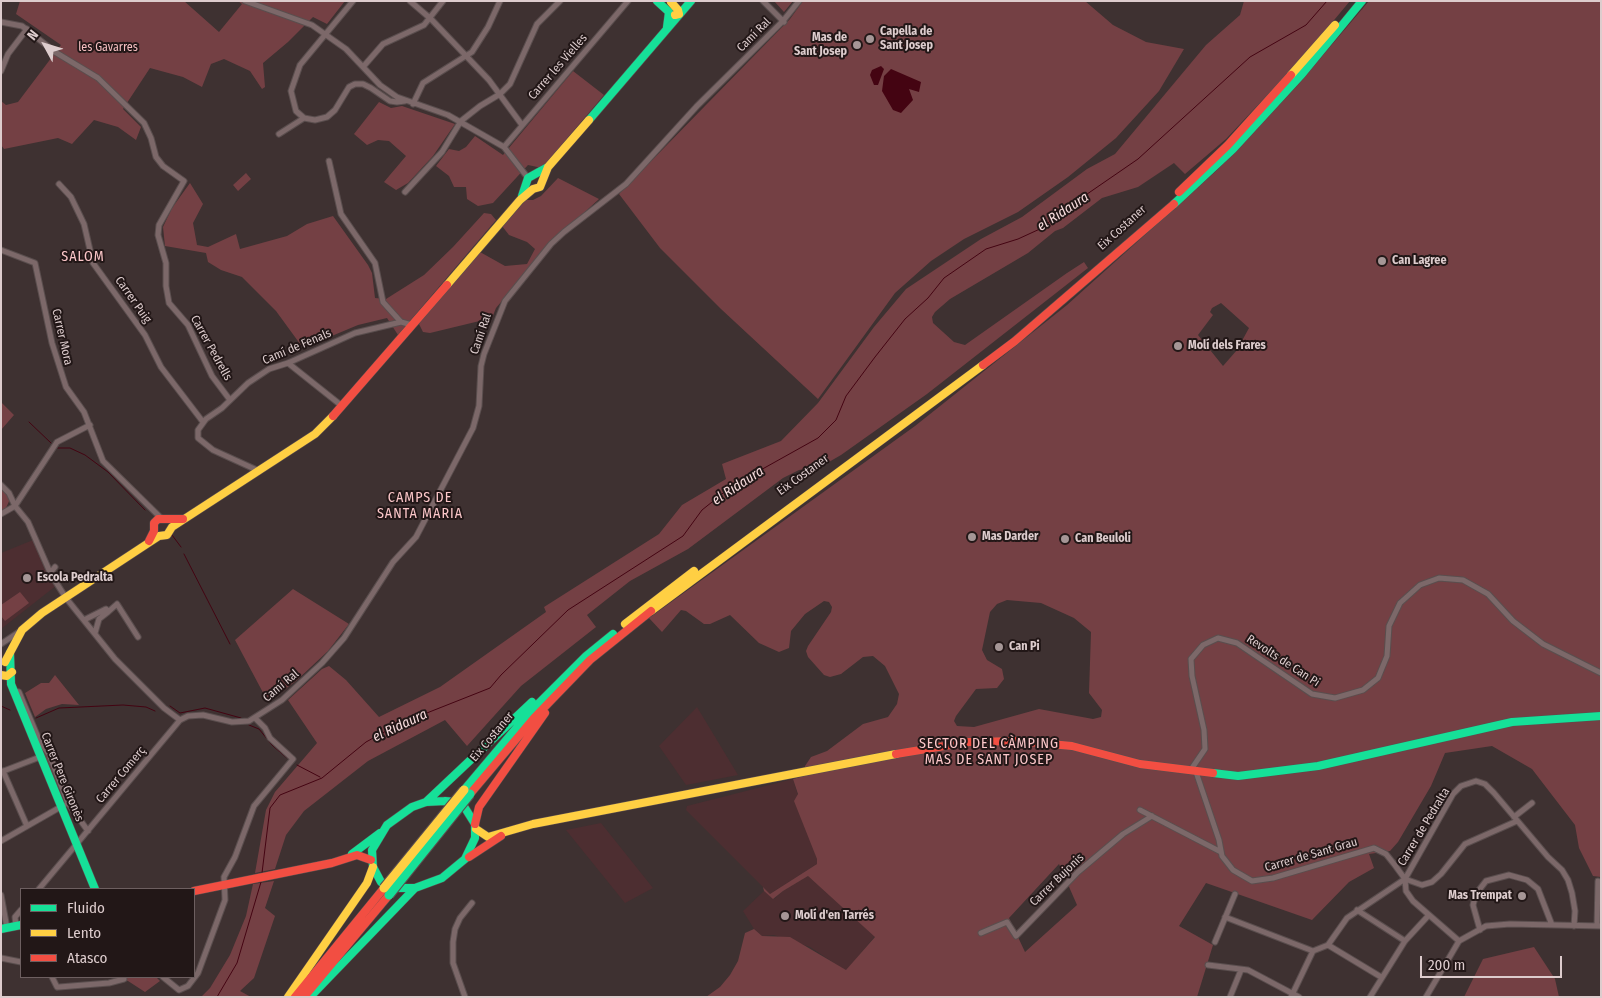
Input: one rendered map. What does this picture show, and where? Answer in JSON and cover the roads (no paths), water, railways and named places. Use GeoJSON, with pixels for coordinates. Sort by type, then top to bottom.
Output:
{"type":"FeatureCollection","features":[{"type":"Feature","properties":{"kind":"main road"},"geometry":{"type":"LineString","coordinates":[[658,1],[669,12],[679,14]]}},
{"type":"Feature","properties":{"kind":"main road"},"geometry":{"type":"LineString","coordinates":[[22,630],[147,543],[160,524],[187,518],[315,434],[342,406],[520,200],[533,181],[548,167],[691,1]]}},
{"type":"Feature","properties":{"kind":"main road","name":"Eix Costaner"},"geometry":{"type":"LineString","coordinates":[[304,997],[529,713],[666,590],[927,403],[1099,265],[1228,145],[1354,1]]}},
{"type":"Feature","properties":{"kind":"main road","name":"Eix Costaner"},"geometry":{"type":"LineString","coordinates":[[576,670],[736,546],[921,413],[1057,308],[1194,187],[1233,149],[1302,74],[1362,1]]}},
{"type":"Feature","properties":{"kind":"main road"},"geometry":{"type":"LineString","coordinates":[[671,2],[679,14]]}},
{"type":"Feature","properties":{"kind":"main road"},"geometry":{"type":"LineString","coordinates":[[667,29],[669,12]]}},
{"type":"Feature","properties":{"kind":"main road","name":"Carrer Pere Gironès"},"geometry":{"type":"LineString","coordinates":[[22,630],[5,667],[32,728],[40,757],[65,805],[76,845],[95,888]]}},
{"type":"Feature","properties":{"kind":"main road"},"geometry":{"type":"LineString","coordinates":[[345,859],[380,833],[400,814],[426,802],[556,680],[576,670]]}},
{"type":"Feature","properties":{"kind":"main road"},"geometry":{"type":"LineString","coordinates":[[465,859],[472,849],[479,807],[576,670]]}},
{"type":"Feature","properties":{"kind":"main road"},"geometry":{"type":"LineString","coordinates":[[426,802],[456,802],[465,808],[482,835],[488,837],[518,828],[920,749],[974,741],[1017,741],[1072,746],[1140,764],[1238,776],[1318,766],[1512,722],[1601,716]]}},
{"type":"Feature","properties":{"kind":"main road"},"geometry":{"type":"LineString","coordinates":[[310,997],[416,888],[442,878],[465,859],[518,828]]}},
{"type":"Feature","properties":{"kind":"main road"},"geometry":{"type":"LineString","coordinates":[[288,997],[367,883],[372,864],[372,850],[380,833]]}},
{"type":"Feature","properties":{"kind":"main road"},"geometry":{"type":"LineString","coordinates":[[195,891],[276,875],[357,855],[372,864],[381,882],[388,886],[416,888]]}},
{"type":"Feature","properties":{"kind":"main road","name":"Eix Costaner"},"geometry":{"type":"LineString","coordinates":[[295,997],[387,891]]}},
{"type":"Feature","properties":{"kind":"street"},"geometry":{"type":"LineString","coordinates":[[245,1],[312,25],[346,49],[380,85],[405,100],[461,122],[504,147],[533,181]]}},
{"type":"Feature","properties":{"kind":"street"},"geometry":{"type":"LineString","coordinates":[[353,1],[300,66],[294,77],[292,101],[296,111],[304,118],[315,120],[327,117],[335,110],[349,87],[355,84],[363,84],[390,101],[405,100]]}},
{"type":"Feature","properties":{"kind":"street"},"geometry":{"type":"LineString","coordinates":[[410,1],[431,19],[500,94],[522,125]]}},
{"type":"Feature","properties":{"kind":"street"},"geometry":{"type":"LineString","coordinates":[[363,67],[383,44],[394,38],[416,31],[431,19],[443,1]]}},
{"type":"Feature","properties":{"kind":"street"},"geometry":{"type":"LineString","coordinates":[[414,104],[423,82],[432,75],[466,57],[488,27],[500,1]]}},
{"type":"Feature","properties":{"kind":"street"},"geometry":{"type":"LineString","coordinates":[[405,192],[442,152],[461,122],[480,106],[500,94],[516,73],[537,24],[560,1]]}},
{"type":"Feature","properties":{"kind":"street","name":"Carrer les Vielles"},"geometry":{"type":"LineString","coordinates":[[504,147],[628,1]]}},
{"type":"Feature","properties":{"kind":"street"},"geometry":{"type":"LineString","coordinates":[[763,1],[784,22]]}},
{"type":"Feature","properties":{"kind":"street","name":"Camí Ral"},"geometry":{"type":"LineString","coordinates":[[255,718],[282,700],[332,653],[355,623],[393,562],[416,537],[473,428],[479,406],[481,366],[484,354],[505,301],[551,244],[626,184],[697,106],[784,22],[799,1]]}},
{"type":"Feature","properties":{"kind":"street"},"geometry":{"type":"LineString","coordinates":[[1,22],[27,29],[8,54],[1,71]]}},
{"type":"Feature","properties":{"kind":"street","name":"Carrer Pedrells"},"geometry":{"type":"LineString","coordinates":[[27,29],[50,49],[98,78],[144,123],[152,138],[156,157],[163,166],[184,181],[159,225],[158,236],[166,264],[166,286],[170,303],[188,324],[212,376],[230,400]]}},
{"type":"Feature","properties":{"kind":"street"},"geometry":{"type":"LineString","coordinates":[[279,134],[304,118]]}},
{"type":"Feature","properties":{"kind":"street"},"geometry":{"type":"LineString","coordinates":[[329,161],[343,219],[375,263],[382,302],[402,322]]}},
{"type":"Feature","properties":{"kind":"street","name":"Carrer Puig"},"geometry":{"type":"LineString","coordinates":[[59,184],[72,197],[84,224],[92,263],[145,335],[161,367],[203,422]]}},
{"type":"Feature","properties":{"kind":"street","name":"Carrer Mora"},"geometry":{"type":"LineString","coordinates":[[1,250],[35,263],[61,377],[84,412],[97,450],[103,461],[160,524]]}},
{"type":"Feature","properties":{"kind":"street","name":"Camí de Fenals"},"geometry":{"type":"LineString","coordinates":[[203,422],[258,375],[269,369],[288,363],[355,333],[402,322],[412,325]]}},
{"type":"Feature","properties":{"kind":"street"},"geometry":{"type":"LineString","coordinates":[[288,363],[342,406]]}},
{"type":"Feature","properties":{"kind":"street"},"geometry":{"type":"LineString","coordinates":[[203,422],[198,430],[198,438],[236,462],[260,471]]}},
{"type":"Feature","properties":{"kind":"street"},"geometry":{"type":"LineString","coordinates":[[1,514],[15,506],[57,442],[90,425]]}},
{"type":"Feature","properties":{"kind":"street"},"geometry":{"type":"LineString","coordinates":[[1,485],[10,493],[15,506],[33,530],[49,570]]}},
{"type":"Feature","properties":{"kind":"street"},"geometry":{"type":"LineString","coordinates":[[55,567],[51,572],[52,576],[66,598],[115,659],[164,708],[180,720],[194,715],[240,722],[255,718],[265,728],[270,738],[292,759],[254,806],[235,857],[224,878],[225,900],[206,958],[195,977]]}},
{"type":"Feature","properties":{"kind":"street","name":"Revolts de Can Pi"},"geometry":{"type":"LineString","coordinates":[[1193,772],[1205,749],[1204,730],[1192,676],[1191,659],[1203,645],[1218,638],[1237,643],[1312,694],[1335,698],[1363,690],[1378,678],[1387,656],[1389,626],[1400,603],[1420,584],[1439,578],[1463,580],[1488,594],[1512,621],[1543,644],[1601,673]]}},
{"type":"Feature","properties":{"kind":"street"},"geometry":{"type":"LineString","coordinates":[[95,633],[99,619],[117,604],[138,638]]}},
{"type":"Feature","properties":{"kind":"street"},"geometry":{"type":"LineString","coordinates":[[84,620],[106,609],[108,612]]}},
{"type":"Feature","properties":{"kind":"street"},"geometry":{"type":"LineString","coordinates":[[1,644],[22,630]]}},
{"type":"Feature","properties":{"kind":"street","name":"Carrer Comerç"},"geometry":{"type":"LineString","coordinates":[[39,888],[180,720]]}},
{"type":"Feature","properties":{"kind":"street"},"geometry":{"type":"LineString","coordinates":[[32,728],[49,754],[65,805],[88,831]]}},
{"type":"Feature","properties":{"kind":"street"},"geometry":{"type":"LineString","coordinates":[[27,826],[2,771],[40,757]]}},
{"type":"Feature","properties":{"kind":"street","name":"Carrer de Sant Grau"},"geometry":{"type":"LineString","coordinates":[[1193,772],[1221,852],[1233,870],[1252,881],[1273,878],[1374,848],[1386,854],[1405,879],[1406,891],[1428,916],[1448,929],[1459,941]]}},
{"type":"Feature","properties":{"kind":"street","name":"Carrer de Pedralta"},"geometry":{"type":"LineString","coordinates":[[1328,945],[1339,928],[1357,910],[1405,879],[1453,794],[1461,786],[1476,782],[1485,784],[1516,819]]}},
{"type":"Feature","properties":{"kind":"street"},"geometry":{"type":"LineString","coordinates":[[1405,879],[1422,884],[1432,882],[1441,874],[1464,844],[1516,819],[1532,802]]}},
{"type":"Feature","properties":{"kind":"street"},"geometry":{"type":"LineString","coordinates":[[1,841],[65,805]]}},
{"type":"Feature","properties":{"kind":"street"},"geometry":{"type":"LineString","coordinates":[[1140,810],[1221,852]]}},
{"type":"Feature","properties":{"kind":"street","name":"Carrer Bujonis"},"geometry":{"type":"LineString","coordinates":[[981,933],[1007,922],[1016,936],[1078,872],[1123,834],[1152,816]]}},
{"type":"Feature","properties":{"kind":"street"},"geometry":{"type":"LineString","coordinates":[[1516,819],[1568,880],[1575,911],[1574,926]]}},
{"type":"Feature","properties":{"kind":"street"},"geometry":{"type":"LineString","coordinates":[[1480,930],[1473,905],[1476,894],[1486,881],[1499,876],[1520,877],[1538,889],[1552,925]]}},
{"type":"Feature","properties":{"kind":"street"},"geometry":{"type":"LineString","coordinates":[[1426,997],[1459,941],[1480,930],[1497,924],[1599,926],[1598,881]]}},
{"type":"Feature","properties":{"kind":"street"},"geometry":{"type":"LineString","coordinates":[[1215,942],[1235,894]]}},
{"type":"Feature","properties":{"kind":"street"},"geometry":{"type":"LineString","coordinates":[[2,899],[12,927]]}},
{"type":"Feature","properties":{"kind":"street"},"geometry":{"type":"LineString","coordinates":[[466,997],[453,962],[453,942],[455,929],[460,918],[472,903]]}},
{"type":"Feature","properties":{"kind":"street"},"geometry":{"type":"LineString","coordinates":[[1357,910],[1405,942]]}},
{"type":"Feature","properties":{"kind":"street"},"geometry":{"type":"LineString","coordinates":[[12,927],[20,911]]}},
{"type":"Feature","properties":{"kind":"street"},"geometry":{"type":"LineString","coordinates":[[1370,997],[1405,942],[1428,916]]}},
{"type":"Feature","properties":{"kind":"street"},"geometry":{"type":"LineString","coordinates":[[1226,917],[1313,951]]}},
{"type":"Feature","properties":{"kind":"street"},"geometry":{"type":"LineString","coordinates":[[1292,995],[1313,951],[1328,945],[1381,977]]}},
{"type":"Feature","properties":{"kind":"street"},"geometry":{"type":"LineString","coordinates":[[1,958],[20,962]]}},
{"type":"Feature","properties":{"kind":"street"},"geometry":{"type":"LineString","coordinates":[[1208,965],[1248,970],[1292,995],[1299,997]]}},
{"type":"Feature","properties":{"kind":"street"},"geometry":{"type":"LineString","coordinates":[[1230,997],[1241,970]]}},
{"type":"Feature","properties":{"kind":"street"},"geometry":{"type":"LineString","coordinates":[[53,978],[58,987],[109,983],[124,979]]}},
{"type":"Feature","properties":{"kind":"street"},"geometry":{"type":"LineString","coordinates":[[164,978],[178,990],[188,986],[194,978]]}},
{"type":"Feature","properties":{"kind":"waterway","name":"el Ridaura"},"geometry":{"type":"LineString","coordinates":[[262,873],[270,808],[280,795],[322,778],[366,742],[399,724],[490,688],[568,610],[683,536],[702,510],[732,486],[818,438],[836,420],[846,396],[875,357],[905,319],[928,298],[944,278],[986,249],[1018,239],[1042,228],[1061,212],[1138,159],[1250,57],[1306,25],[1327,1]]}},
{"type":"Feature","properties":{"kind":"waterway"},"geometry":{"type":"LineString","coordinates":[[29,422],[51,443]]}},
{"type":"Feature","properties":{"kind":"waterway"},"geometry":{"type":"LineString","coordinates":[[58,448],[70,448],[85,455],[108,472],[145,510]]}},
{"type":"Feature","properties":{"kind":"waterway"},"geometry":{"type":"LineString","coordinates":[[172,535],[181,547]]}},
{"type":"Feature","properties":{"kind":"waterway"},"geometry":{"type":"LineString","coordinates":[[184,554],[230,644]]}},
{"type":"Feature","properties":{"kind":"waterway"},"geometry":{"type":"LineString","coordinates":[[36,718],[59,708],[123,705],[146,707],[155,711]]}},
{"type":"Feature","properties":{"kind":"waterway"},"geometry":{"type":"LineString","coordinates":[[1,706],[10,710]]}},
{"type":"Feature","properties":{"kind":"waterway"},"geometry":{"type":"LineString","coordinates":[[170,706],[180,713],[205,708],[241,718]]}},
{"type":"Feature","properties":{"kind":"waterway"},"geometry":{"type":"LineString","coordinates":[[249,725],[259,729],[272,745],[287,758]]}},
{"type":"Feature","properties":{"kind":"waterway"},"geometry":{"type":"LineString","coordinates":[[297,765],[320,777]]}},
{"type":"Feature","properties":{"kind":"waterway","name":"el Ridaura"},"geometry":{"type":"LineString","coordinates":[[217,997],[237,963],[261,882]]}},
{"type":"Feature","properties":{"kind":"place","name":"Capella de Sant Josep"},"geometry":{"type":"Point","coordinates":[870,39]}},
{"type":"Feature","properties":{"kind":"place","name":"Mas de Sant Josep"},"geometry":{"type":"Point","coordinates":[857,45]}},
{"type":"Feature","properties":{"kind":"place","name":"Can Lagree"},"geometry":{"type":"Point","coordinates":[1382,261]}},
{"type":"Feature","properties":{"kind":"place","name":"Molí dels Frares"},"geometry":{"type":"Point","coordinates":[1178,346]}},
{"type":"Feature","properties":{"kind":"place","name":"Mas Darder"},"geometry":{"type":"Point","coordinates":[972,537]}},
{"type":"Feature","properties":{"kind":"place","name":"Can Beuloli"},"geometry":{"type":"Point","coordinates":[1065,539]}},
{"type":"Feature","properties":{"kind":"place","name":"Escola Pedralta"},"geometry":{"type":"Point","coordinates":[27,578]}},
{"type":"Feature","properties":{"kind":"place","name":"Can Pi"},"geometry":{"type":"Point","coordinates":[999,647]}},
{"type":"Feature","properties":{"kind":"place","name":"Mas Trempat"},"geometry":{"type":"Point","coordinates":[1522,896]}},
{"type":"Feature","properties":{"kind":"place","name":"Molí d'en Tarrés"},"geometry":{"type":"Point","coordinates":[785,916]}},
{"type":"Feature","properties":{"kind":"district","name":"SALOM"},"geometry":{"type":"Point","coordinates":[83,257]}},
{"type":"Feature","properties":{"kind":"district","name":"CAMPS DE SANTA MARIA"},"geometry":{"type":"Point","coordinates":[420,506]}},
{"type":"Feature","properties":{"kind":"district","name":"SECTOR DEL CÀMPING MAS DE SANT JOSEP"},"geometry":{"type":"Point","coordinates":[989,752]}},
{"type":"Feature","properties":{"kind":"park label","name":"les Gavarres"},"geometry":{"type":"Point","coordinates":[108,48]}}]}
